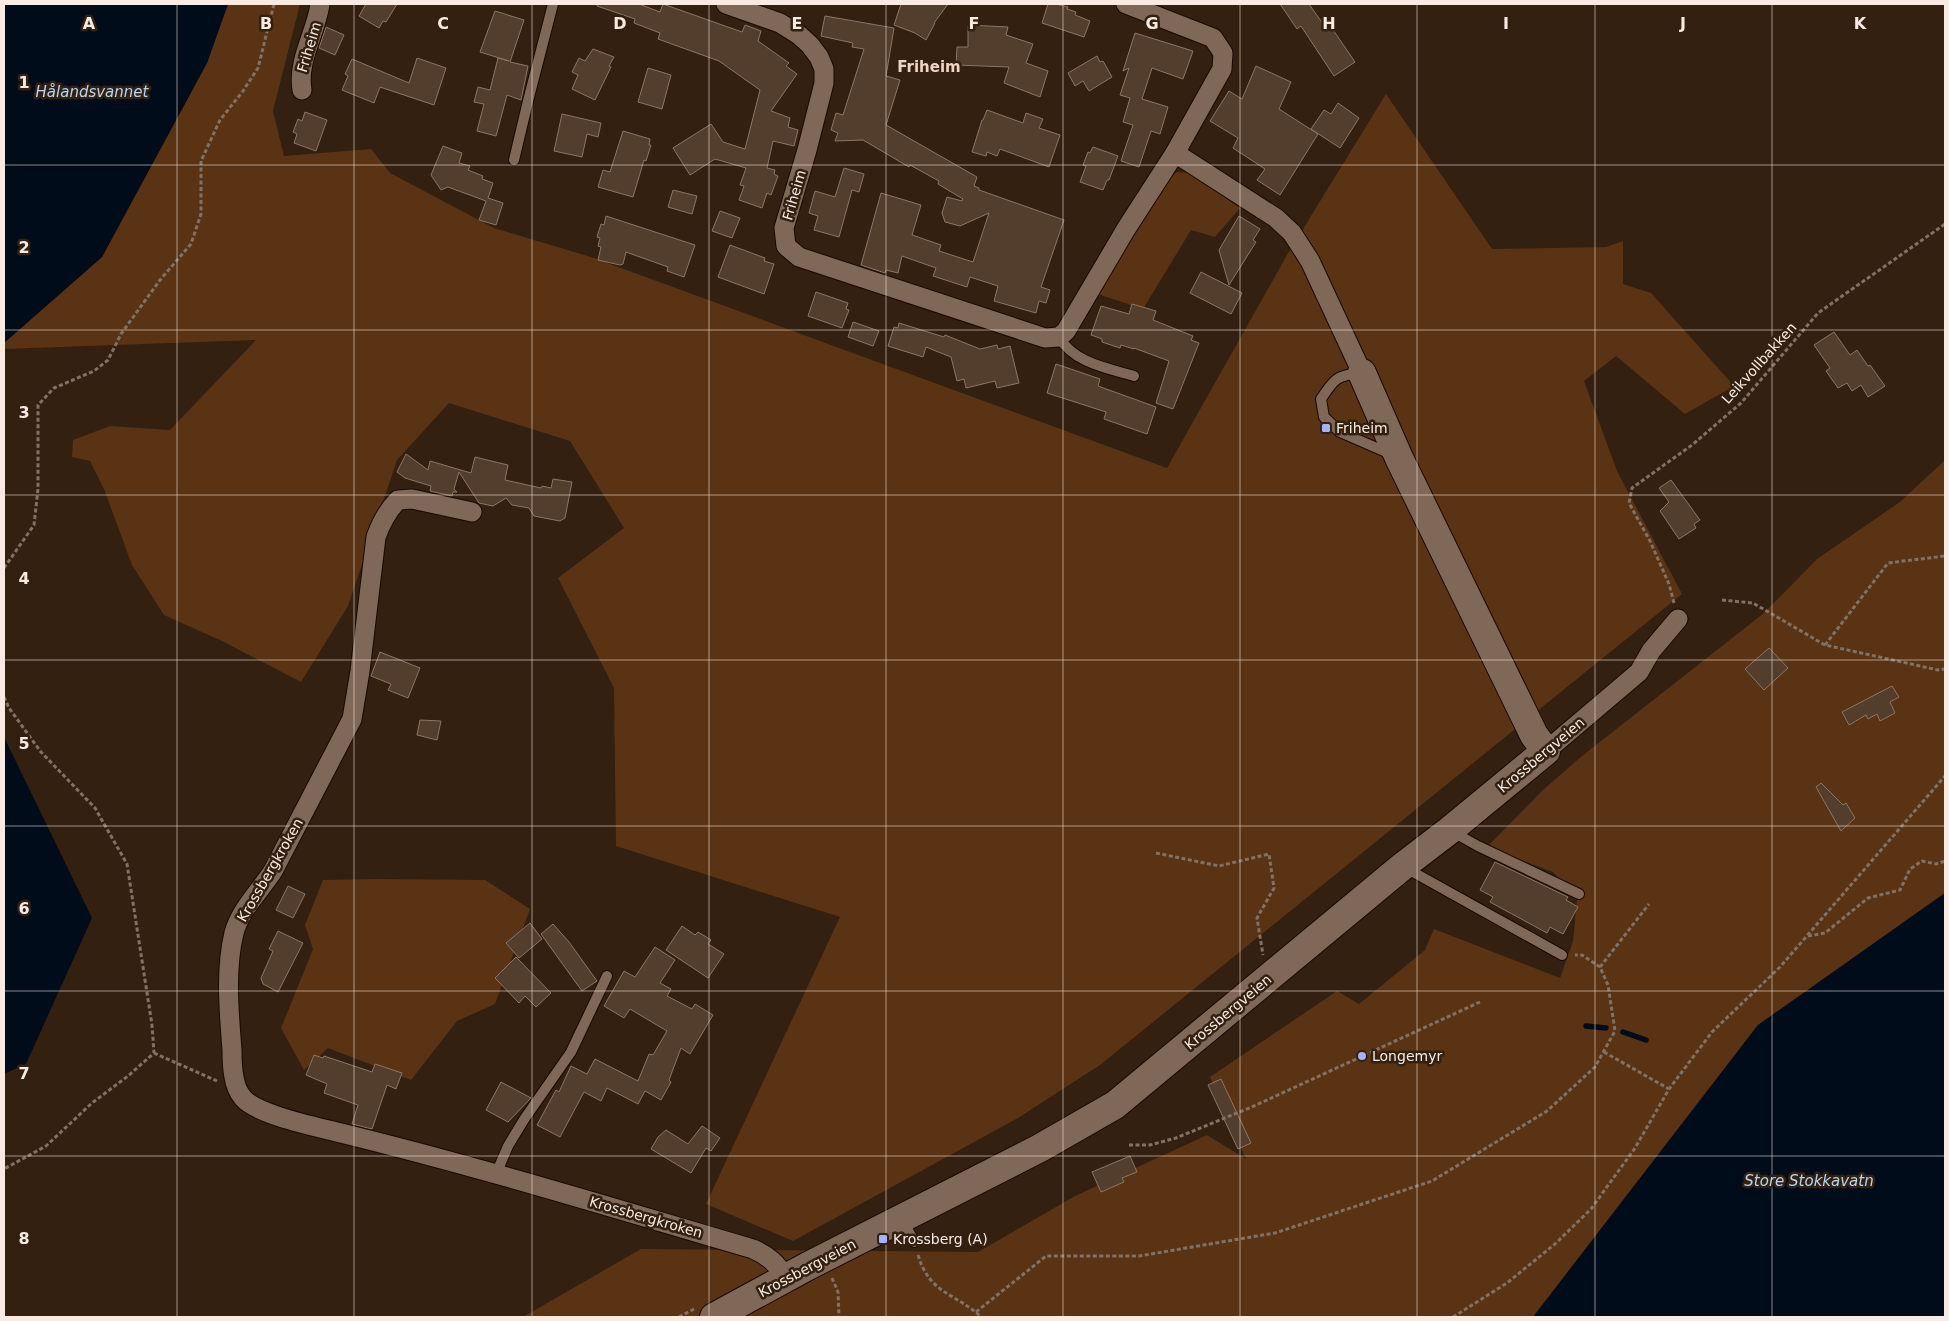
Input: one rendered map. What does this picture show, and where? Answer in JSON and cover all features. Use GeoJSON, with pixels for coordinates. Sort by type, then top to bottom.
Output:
{"type":"FeatureCollection","features":[{"type":"Feature","properties":{"kind":"street","name":"Friheim"},"geometry":{"type":"LineString","coordinates":[[302,90],[299,76],[314,30],[320,4]]}},
{"type":"Feature","properties":{"kind":"street","name":"Friheim"},"geometry":{"type":"LineString","coordinates":[[726,4],[780,23],[799,35],[820,58],[824,69],[824,83],[784,228],[786,246],[798,257],[1045,338],[1059,337]]}},
{"type":"Feature","properties":{"kind":"street"},"geometry":{"type":"LineString","coordinates":[[1059,337],[1066,331],[1126,229],[1175,152],[1222,69],[1223,53],[1213,38],[1126,4]]}},
{"type":"Feature","properties":{"kind":"street"},"geometry":{"type":"LineString","coordinates":[[1175,152],[1276,218],[1292,233],[1310,261],[1399,458],[1534,735],[1546,751]]}},
{"type":"Feature","properties":{"kind":"street","name":"Krossbergkroken"},"geometry":{"type":"LineString","coordinates":[[472,512],[412,498],[398,500],[388,510],[381,523],[376,537],[361,663],[352,719],[273,871],[247,905],[234,932],[230,972],[229,1021],[233,1075],[237,1088],[253,1107],[308,1125],[496,1174],[753,1248],[768,1256],[777,1264],[786,1278]]}},
{"type":"Feature","properties":{"kind":"street","name":"Krossbergveien"},"geometry":{"type":"LineString","coordinates":[[705,1313],[786,1278],[908,1230],[1040,1148],[1115,1105],[1403,866],[1546,751],[1639,672],[1651,651],[1678,619]]}},
{"type":"Feature","properties":{"kind":"lane"},"geometry":{"type":"LineString","coordinates":[[514,160],[553,4]]}},
{"type":"Feature","properties":{"kind":"lane"},"geometry":{"type":"LineString","coordinates":[[1059,337],[1064,346],[1073,354],[1134,376]]}},
{"type":"Feature","properties":{"kind":"lane"},"geometry":{"type":"LineString","coordinates":[[1362,373],[1344,375],[1331,384],[1321,398],[1324,417],[1340,432],[1399,458]]}},
{"type":"Feature","properties":{"kind":"lane"},"geometry":{"type":"LineString","coordinates":[[1450,830],[1478,846],[1579,894]]}},
{"type":"Feature","properties":{"kind":"lane"},"geometry":{"type":"LineString","coordinates":[[1403,866],[1562,955]]}},
{"type":"Feature","properties":{"kind":"lane"},"geometry":{"type":"LineString","coordinates":[[496,1174],[508,1146],[525,1118],[571,1052],[606,976]]}},
{"type":"Feature","properties":{"kind":"path"},"geometry":{"type":"LineString","coordinates":[[4,568],[34,525],[38,489],[38,405],[54,388],[94,371],[108,360],[121,334],[160,280],[191,244],[201,214],[201,161],[220,120],[244,91],[258,68],[274,4]]}},
{"type":"Feature","properties":{"kind":"path","name":"Leikvollbakken"},"geometry":{"type":"LineString","coordinates":[[1678,619],[1669,584],[1650,541],[1629,503],[1632,488],[1692,445],[1741,403],[1818,313],[1945,224]]}},
{"type":"Feature","properties":{"kind":"path"},"geometry":{"type":"LineString","coordinates":[[1824,645],[1888,563],[1945,556]]}},
{"type":"Feature","properties":{"kind":"path"},"geometry":{"type":"LineString","coordinates":[[1722,600],[1753,604],[1824,645],[1945,670]]}},
{"type":"Feature","properties":{"kind":"path"},"geometry":{"type":"LineString","coordinates":[[4,697],[9,708],[41,752],[95,808],[127,864],[152,1025],[154,1053]]}},
{"type":"Feature","properties":{"kind":"path"},"geometry":{"type":"LineString","coordinates":[[1453,1317],[1507,1283],[1555,1244],[1591,1209],[1635,1148],[1669,1089],[1712,1032],[1780,967],[1945,776]]}},
{"type":"Feature","properties":{"kind":"path"},"geometry":{"type":"LineString","coordinates":[[1156,854],[1219,866],[1270,854],[1274,888],[1257,918],[1263,957],[1271,951]]}},
{"type":"Feature","properties":{"kind":"path"},"geometry":{"type":"LineString","coordinates":[[1807,936],[1825,933],[1868,898],[1900,890],[1910,869],[1922,861],[1936,864],[1945,861]]}},
{"type":"Feature","properties":{"kind":"path"},"geometry":{"type":"LineString","coordinates":[[1600,967],[1648,904]]}},
{"type":"Feature","properties":{"kind":"path"},"geometry":{"type":"LineString","coordinates":[[976,1312],[1046,1256],[1139,1256],[1275,1233],[1432,1181],[1548,1111],[1595,1067],[1616,1031],[1608,985],[1600,967],[1582,955],[1562,955]]}},
{"type":"Feature","properties":{"kind":"path"},"geometry":{"type":"LineString","coordinates":[[1129,1145],[1150,1146],[1176,1138],[1254,1106],[1480,1002]]}},
{"type":"Feature","properties":{"kind":"path"},"geometry":{"type":"LineString","coordinates":[[1604,1052],[1669,1089]]}},
{"type":"Feature","properties":{"kind":"path"},"geometry":{"type":"LineString","coordinates":[[154,1053],[185,1068],[237,1088]]}},
{"type":"Feature","properties":{"kind":"path"},"geometry":{"type":"LineString","coordinates":[[4,1169],[46,1146],[92,1103],[128,1076],[154,1053]]}},
{"type":"Feature","properties":{"kind":"path"},"geometry":{"type":"LineString","coordinates":[[908,1230],[921,1265],[934,1286],[981,1317]]}},
{"type":"Feature","properties":{"kind":"path"},"geometry":{"type":"LineString","coordinates":[[829,1273],[838,1292],[838,1317]]}},
{"type":"Feature","properties":{"kind":"path"},"geometry":{"type":"LineString","coordinates":[[678,1317],[705,1313]]}},
{"type":"Feature","properties":{"kind":"shaded area"},"geometry":{"type":"Polygon","coordinates":[[[228,4],[300,4],[273,111],[284,156],[371,149],[390,173],[494,228],[591,257],[1167,468],[1287,255],[1386,94],[1492,249],[1606,247],[1623,241],[1623,284],[1651,293],[1734,386],[1685,414],[1616,356],[1584,381],[1617,471],[1682,594],[1100,1065],[1018,1118],[793,1241],[706,1204],[840,917],[616,846],[614,688],[558,578],[624,528],[570,441],[449,403],[397,460],[348,606],[301,682],[222,641],[164,615],[132,565],[104,489],[90,461],[72,457],[73,440],[110,426],[170,430],[256,340],[4,349],[4,343],[102,257],[207,63],[228,4]]]}},
{"type":"Feature","properties":{"kind":"shaded area"},"geometry":{"type":"Polygon","coordinates":[[[1177,172],[1189,173],[1240,208],[1215,237],[1191,230],[1143,309],[1095,293],[1168,179],[1177,172]]]}},
{"type":"Feature","properties":{"kind":"shaded area"},"geometry":{"type":"Polygon","coordinates":[[[1945,460],[1945,893],[1758,1025],[1533,1317],[523,1317],[641,1249],[978,1252],[1075,1196],[1207,1135],[1246,1159],[1210,1077],[1337,991],[1359,1004],[1425,950],[1434,929],[1560,978],[1573,941],[1577,899],[1553,872],[1487,847],[1543,790],[1582,756],[1764,613],[1817,559],[1900,502],[1945,460]]]}},
{"type":"Feature","properties":{"kind":"shaded area"},"geometry":{"type":"Polygon","coordinates":[[[323,880],[485,880],[530,909],[495,1004],[457,1021],[411,1080],[328,1048],[304,1070],[281,1028],[313,949],[305,925],[323,880]]]}},
{"type":"Feature","properties":{"kind":"water","name":"Hålandsvannet"},"geometry":{"type":"Polygon","coordinates":[[[4,4],[228,4],[207,63],[102,257],[4,343],[4,4]]]}},
{"type":"Feature","properties":{"kind":"water"},"geometry":{"type":"Polygon","coordinates":[[[4,737],[92,918],[26,1064],[4,1074],[4,737]]]}},
{"type":"Feature","properties":{"kind":"water","name":"Store Stokkavatn"},"geometry":{"type":"Polygon","coordinates":[[[1945,893],[1945,1317],[1533,1317],[1758,1025],[1945,893]]]}},
{"type":"Feature","properties":{"kind":"building"},"geometry":{"type":"Polygon","coordinates":[[[366,4],[397,4],[386,22],[383,21],[379,28],[359,16],[366,4]]]}},
{"type":"Feature","properties":{"kind":"building"},"geometry":{"type":"Polygon","coordinates":[[[597,4],[639,4],[660,12],[663,4],[742,32],[745,25],[761,31],[758,41],[789,63],[786,66],[797,74],[771,111],[790,118],[788,127],[798,130],[794,146],[773,141],[767,168],[775,170],[774,174],[778,176],[771,195],[767,193],[762,208],[739,200],[744,186],[740,185],[746,168],[715,159],[690,175],[673,148],[711,124],[723,142],[745,149],[760,90],[719,61],[658,39],[660,33],[634,23],[635,19],[597,6],[597,4]]]}},
{"type":"Feature","properties":{"kind":"building"},"geometry":{"type":"Polygon","coordinates":[[[901,4],[948,4],[934,23],[926,40],[915,33],[894,25],[901,4]]]}},
{"type":"Feature","properties":{"kind":"building"},"geometry":{"type":"Polygon","coordinates":[[[1048,4],[1068,7],[1067,9],[1076,12],[1075,15],[1090,21],[1084,37],[1042,23],[1048,4]]]}},
{"type":"Feature","properties":{"kind":"building"},"geometry":{"type":"Polygon","coordinates":[[[1280,4],[1309,4],[1323,24],[1327,21],[1355,62],[1334,76],[1301,26],[1297,29],[1280,4]]]}},
{"type":"Feature","properties":{"kind":"building"},"geometry":{"type":"Polygon","coordinates":[[[495,11],[524,20],[510,62],[528,66],[521,100],[507,95],[496,136],[477,131],[484,104],[474,102],[478,87],[490,90],[498,58],[509,61],[480,52],[495,11]]]}},
{"type":"Feature","properties":{"kind":"building"},"geometry":{"type":"Polygon","coordinates":[[[825,16],[894,28],[886,76],[900,80],[886,125],[977,177],[974,186],[979,188],[979,190],[1064,220],[1041,287],[1050,290],[1046,303],[1039,301],[1036,313],[994,301],[998,286],[970,277],[967,287],[933,276],[936,268],[902,256],[898,273],[886,270],[885,273],[861,265],[881,193],[921,205],[912,235],[941,245],[939,251],[973,262],[989,213],[960,226],[945,222],[942,213],[947,197],[962,201],[963,199],[938,184],[939,181],[910,165],[909,167],[863,140],[835,141],[838,133],[831,130],[836,113],[843,115],[864,49],[852,47],[853,43],[821,36],[825,16]]]}},
{"type":"Feature","properties":{"kind":"building"},"geometry":{"type":"Polygon","coordinates":[[[968,25],[1008,27],[1006,35],[1033,44],[1026,63],[1048,71],[1040,97],[1004,83],[1009,67],[956,65],[957,47],[968,47],[968,25]]]}},
{"type":"Feature","properties":{"kind":"building"},"geometry":{"type":"Polygon","coordinates":[[[326,27],[344,35],[335,55],[319,48],[326,27]]]}},
{"type":"Feature","properties":{"kind":"building"},"geometry":{"type":"Polygon","coordinates":[[[1135,33],[1193,51],[1183,79],[1152,68],[1142,99],[1168,107],[1160,134],[1151,131],[1139,167],[1121,161],[1133,125],[1123,122],[1130,98],[1120,95],[1129,68],[1123,71],[1135,33]]]}},
{"type":"Feature","properties":{"kind":"building"},"geometry":{"type":"Polygon","coordinates":[[[593,49],[614,57],[595,100],[572,89],[578,75],[572,72],[579,58],[585,61],[593,49]]]}},
{"type":"Feature","properties":{"kind":"building"},"geometry":{"type":"Polygon","coordinates":[[[1097,56],[1100,62],[1103,61],[1112,77],[1089,91],[1083,81],[1075,86],[1068,73],[1097,56]]]}},
{"type":"Feature","properties":{"kind":"building"},"geometry":{"type":"Polygon","coordinates":[[[417,58],[446,68],[434,105],[380,87],[374,103],[342,90],[348,76],[345,74],[352,59],[409,83],[417,58]]]}},
{"type":"Feature","properties":{"kind":"building"},"geometry":{"type":"Polygon","coordinates":[[[1256,66],[1291,82],[1279,109],[1318,134],[1280,195],[1257,180],[1265,169],[1233,148],[1238,138],[1210,121],[1229,91],[1242,99],[1256,66]]]}},
{"type":"Feature","properties":{"kind":"building"},"geometry":{"type":"Polygon","coordinates":[[[648,68],[671,75],[662,109],[638,102],[648,68]]]}},
{"type":"Feature","properties":{"kind":"building"},"geometry":{"type":"Polygon","coordinates":[[[1338,103],[1359,118],[1340,148],[1311,129],[1324,110],[1331,114],[1338,103]]]}},
{"type":"Feature","properties":{"kind":"building"},"geometry":{"type":"Polygon","coordinates":[[[987,110],[1023,123],[1026,113],[1043,119],[1039,128],[1060,135],[1049,167],[1000,149],[997,156],[987,152],[986,156],[972,152],[987,110]]]}},
{"type":"Feature","properties":{"kind":"building"},"geometry":{"type":"Polygon","coordinates":[[[305,112],[327,120],[316,151],[294,143],[297,134],[293,132],[298,119],[302,121],[305,112]]]}},
{"type":"Feature","properties":{"kind":"building"},"geometry":{"type":"Polygon","coordinates":[[[562,114],[601,123],[598,137],[587,134],[582,157],[554,151],[562,114]]]}},
{"type":"Feature","properties":{"kind":"building"},"geometry":{"type":"Polygon","coordinates":[[[623,131],[650,139],[649,145],[651,145],[646,161],[644,160],[633,197],[598,187],[603,170],[610,172],[623,131]]]}},
{"type":"Feature","properties":{"kind":"building"},"geometry":{"type":"Polygon","coordinates":[[[443,146],[462,153],[459,163],[470,166],[468,170],[483,176],[482,179],[493,183],[488,198],[503,203],[496,225],[479,220],[486,201],[448,187],[441,190],[431,175],[443,146]]]}},
{"type":"Feature","properties":{"kind":"building"},"geometry":{"type":"Polygon","coordinates":[[[1093,147],[1118,156],[1103,190],[1080,182],[1086,166],[1083,165],[1088,152],[1090,153],[1093,147]]]}},
{"type":"Feature","properties":{"kind":"building"},"geometry":{"type":"Polygon","coordinates":[[[844,168],[864,174],[859,192],[852,190],[839,237],[814,230],[818,216],[809,213],[815,191],[835,197],[844,168]]]}},
{"type":"Feature","properties":{"kind":"building"},"geometry":{"type":"Polygon","coordinates":[[[673,190],[697,196],[692,214],[668,207],[673,190]]]}},
{"type":"Feature","properties":{"kind":"building"},"geometry":{"type":"Polygon","coordinates":[[[720,211],[740,218],[732,238],[712,231],[720,211]]]}},
{"type":"Feature","properties":{"kind":"building"},"geometry":{"type":"Polygon","coordinates":[[[606,216],[695,245],[684,277],[667,271],[668,267],[626,252],[623,264],[620,265],[598,260],[601,247],[598,246],[600,238],[597,237],[601,224],[604,225],[606,216]]]}},
{"type":"Feature","properties":{"kind":"building"},"geometry":{"type":"Polygon","coordinates":[[[1239,216],[1260,229],[1253,240],[1256,242],[1229,285],[1219,250],[1239,216]]]}},
{"type":"Feature","properties":{"kind":"building"},"geometry":{"type":"Polygon","coordinates":[[[730,245],[765,258],[764,261],[774,264],[764,294],[718,277],[730,245]]]}},
{"type":"Feature","properties":{"kind":"building"},"geometry":{"type":"Polygon","coordinates":[[[1201,272],[1242,293],[1231,314],[1190,293],[1201,272]]]}},
{"type":"Feature","properties":{"kind":"building"},"geometry":{"type":"Polygon","coordinates":[[[816,292],[848,303],[846,309],[849,310],[842,328],[808,316],[816,292]]]}},
{"type":"Feature","properties":{"kind":"building"},"geometry":{"type":"Polygon","coordinates":[[[1132,304],[1156,311],[1153,320],[1193,336],[1191,340],[1199,343],[1173,409],[1156,403],[1169,361],[1134,348],[1121,345],[1120,348],[1102,342],[1102,339],[1091,335],[1101,306],[1129,314],[1132,304]]]}},
{"type":"Feature","properties":{"kind":"building"},"geometry":{"type":"Polygon","coordinates":[[[853,322],[879,331],[873,346],[848,337],[853,322]]]}},
{"type":"Feature","properties":{"kind":"building"},"geometry":{"type":"Polygon","coordinates":[[[899,323],[944,337],[945,335],[980,349],[997,345],[998,349],[1010,346],[1019,383],[997,388],[995,381],[966,388],[964,379],[957,381],[951,357],[926,347],[923,357],[888,346],[894,327],[898,328],[899,323]]]}},
{"type":"Feature","properties":{"kind":"building"},"geometry":{"type":"Polygon","coordinates":[[[1834,332],[1850,355],[1857,350],[1885,386],[1868,397],[1861,385],[1852,391],[1847,383],[1838,388],[1826,371],[1830,368],[1814,345],[1834,332]]]}},
{"type":"Feature","properties":{"kind":"building"},"geometry":{"type":"Polygon","coordinates":[[[1056,364],[1100,379],[1098,386],[1156,407],[1147,434],[1104,419],[1106,412],[1047,393],[1056,364]]]}},
{"type":"Feature","properties":{"kind":"building"},"geometry":{"type":"Polygon","coordinates":[[[406,454],[428,470],[430,461],[471,473],[475,457],[508,465],[505,480],[541,488],[542,486],[551,488],[553,479],[572,482],[565,518],[560,521],[534,516],[529,508],[512,505],[506,498],[493,506],[479,503],[459,472],[454,489],[457,492],[453,492],[452,496],[430,491],[431,486],[405,478],[397,472],[406,454]]]}},
{"type":"Feature","properties":{"kind":"building"},"geometry":{"type":"Polygon","coordinates":[[[1671,480],[1700,520],[1694,524],[1696,528],[1679,539],[1660,511],[1669,502],[1659,488],[1671,480]]]}},
{"type":"Feature","properties":{"kind":"building"},"geometry":{"type":"Polygon","coordinates":[[[1769,648],[1788,668],[1764,690],[1745,669],[1769,648]]]}},
{"type":"Feature","properties":{"kind":"building"},"geometry":{"type":"Polygon","coordinates":[[[380,652],[420,668],[408,698],[388,690],[391,684],[371,676],[380,652]]]}},
{"type":"Feature","properties":{"kind":"building"},"geometry":{"type":"Polygon","coordinates":[[[1892,686],[1899,697],[1890,702],[1895,713],[1880,721],[1877,714],[1868,719],[1866,715],[1849,725],[1842,712],[1892,686]]]}},
{"type":"Feature","properties":{"kind":"building"},"geometry":{"type":"Polygon","coordinates":[[[420,720],[441,721],[437,740],[417,735],[420,720]]]}},
{"type":"Feature","properties":{"kind":"building"},"geometry":{"type":"Polygon","coordinates":[[[1821,783],[1843,805],[1846,803],[1855,818],[1841,831],[1816,787],[1821,783]]]}},
{"type":"Feature","properties":{"kind":"building"},"geometry":{"type":"Polygon","coordinates":[[[1495,862],[1568,897],[1566,900],[1578,907],[1563,934],[1550,927],[1547,933],[1490,902],[1493,897],[1480,890],[1495,862]]]}},
{"type":"Feature","properties":{"kind":"building"},"geometry":{"type":"Polygon","coordinates":[[[288,886],[305,894],[293,918],[276,910],[288,886]]]}},
{"type":"Feature","properties":{"kind":"building"},"geometry":{"type":"Polygon","coordinates":[[[530,923],[542,939],[519,958],[506,943],[530,923]]]}},
{"type":"Feature","properties":{"kind":"building"},"geometry":{"type":"Polygon","coordinates":[[[553,924],[569,942],[597,981],[582,991],[541,934],[553,924]]]}},
{"type":"Feature","properties":{"kind":"building"},"geometry":{"type":"Polygon","coordinates":[[[682,926],[695,935],[698,932],[711,940],[708,944],[724,954],[708,978],[666,950],[682,926]]]}},
{"type":"Feature","properties":{"kind":"building"},"geometry":{"type":"Polygon","coordinates":[[[278,931],[303,943],[278,992],[263,984],[261,978],[273,951],[269,949],[278,931]]]}},
{"type":"Feature","properties":{"kind":"building"},"geometry":{"type":"Polygon","coordinates":[[[655,947],[675,960],[660,983],[671,989],[667,996],[692,1009],[695,1004],[713,1015],[690,1054],[681,1048],[669,1080],[671,1082],[661,1100],[645,1091],[638,1104],[607,1088],[601,1101],[584,1092],[560,1137],[537,1125],[556,1090],[559,1092],[571,1066],[587,1074],[595,1059],[638,1081],[649,1054],[653,1055],[667,1031],[630,1009],[624,1018],[604,1006],[624,971],[635,977],[655,947]]]}},
{"type":"Feature","properties":{"kind":"building"},"geometry":{"type":"Polygon","coordinates":[[[516,957],[551,993],[536,1007],[525,996],[519,1003],[495,978],[516,957]]]}},
{"type":"Feature","properties":{"kind":"building"},"geometry":{"type":"Polygon","coordinates":[[[314,1055],[323,1058],[324,1056],[372,1072],[375,1064],[402,1073],[396,1089],[387,1085],[372,1129],[352,1124],[358,1105],[324,1093],[327,1084],[306,1075],[314,1055]]]}},
{"type":"Feature","properties":{"kind":"building"},"geometry":{"type":"Polygon","coordinates":[[[1221,1079],[1251,1143],[1238,1149],[1208,1085],[1221,1079]]]}},
{"type":"Feature","properties":{"kind":"building"},"geometry":{"type":"Polygon","coordinates":[[[501,1082],[531,1098],[508,1122],[486,1110],[501,1082]]]}},
{"type":"Feature","properties":{"kind":"building"},"geometry":{"type":"Polygon","coordinates":[[[702,1126],[720,1138],[711,1151],[706,1148],[691,1173],[651,1149],[658,1137],[666,1130],[688,1144],[702,1126]]]}},
{"type":"Feature","properties":{"kind":"building"},"geometry":{"type":"Polygon","coordinates":[[[1130,1156],[1137,1172],[1122,1178],[1124,1182],[1101,1192],[1092,1172],[1130,1156]]]}},
{"type":"Feature","properties":{"kind":"waterway"},"geometry":{"type":"LineString","coordinates":[[1586,1026],[1606,1028]]}},
{"type":"Feature","properties":{"kind":"waterway"},"geometry":{"type":"LineString","coordinates":[[1623,1032],[1646,1040]]}},
{"type":"Feature","properties":{"kind":"place","name":"Friheim"},"geometry":{"type":"Point","coordinates":[1326,428]}},
{"type":"Feature","properties":{"kind":"place","name":"Longemyr"},"geometry":{"type":"Point","coordinates":[1362,1056]}},
{"type":"Feature","properties":{"kind":"place","name":"Krossberg (A)"},"geometry":{"type":"Point","coordinates":[883,1239]}},
{"type":"Feature","properties":{"kind":"district","name":"Friheim"},"geometry":{"type":"Point","coordinates":[929,67]}}]}
